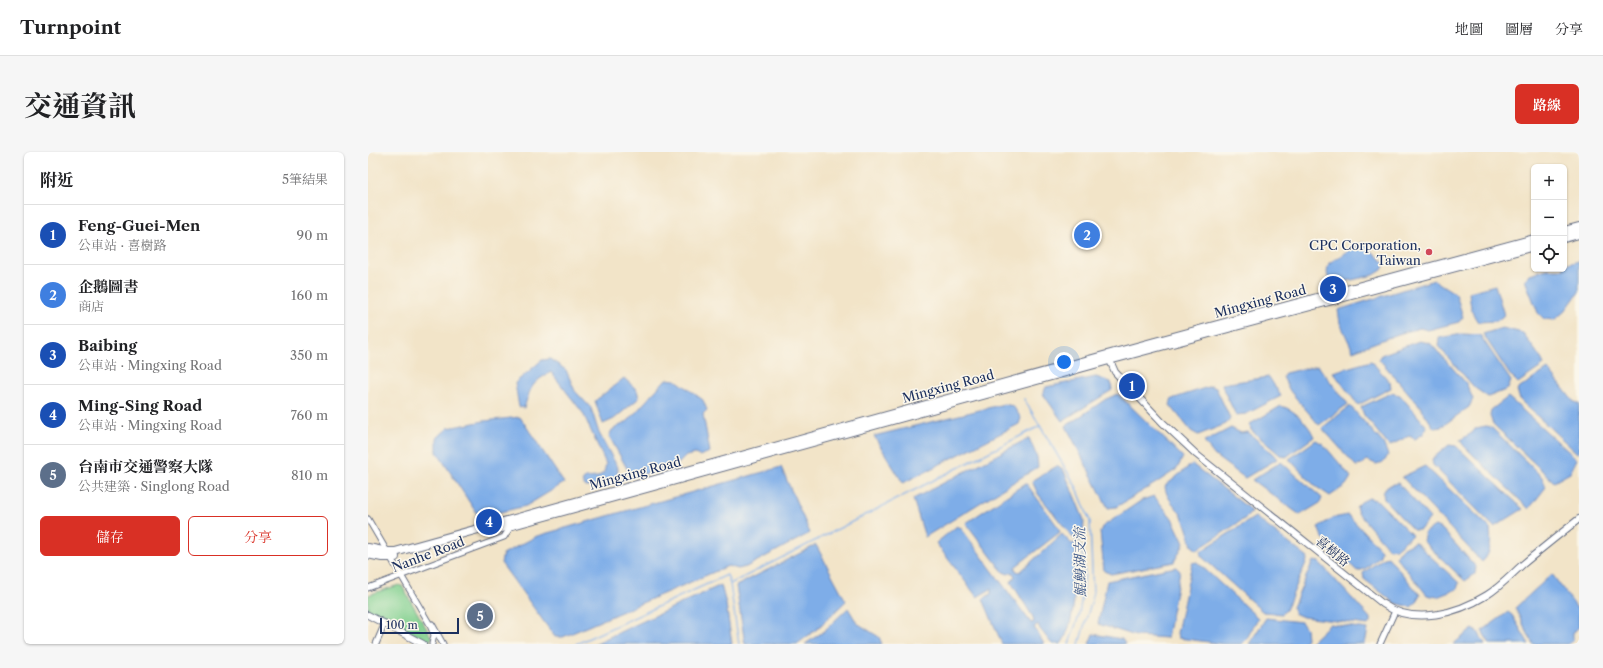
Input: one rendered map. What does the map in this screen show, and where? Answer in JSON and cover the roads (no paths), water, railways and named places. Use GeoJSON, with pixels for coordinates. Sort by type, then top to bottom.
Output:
{"type":"FeatureCollection","features":[{"type":"Feature","properties":{"kind":"main road"},"geometry":{"type":"LineString","coordinates":[[1567,230],[1579,227]]}},
{"type":"Feature","properties":{"kind":"main road"},"geometry":{"type":"LineString","coordinates":[[1567,237],[1579,234]]}},
{"type":"Feature","properties":{"kind":"main road","name":"Mingxing Road"},"geometry":{"type":"LineString","coordinates":[[368,554],[389,555],[512,525],[1531,240]]}},
{"type":"Feature","properties":{"kind":"main road","name":"Mingxing Road"},"geometry":{"type":"LineString","coordinates":[[368,548],[389,555],[428,542],[1108,358],[1531,247]]}},
{"type":"Feature","properties":{"kind":"street","name":"喜樹路"},"geometry":{"type":"LineString","coordinates":[[1108,358],[1115,372],[1202,460],[1372,595],[1395,611],[1419,615],[1438,614],[1477,601],[1493,590],[1552,539],[1579,519]]}},
{"type":"Feature","properties":{"kind":"street"},"geometry":{"type":"LineString","coordinates":[[368,519],[429,623],[434,635],[432,644]]}},
{"type":"Feature","properties":{"kind":"street","name":"Nanhe Road"},"geometry":{"type":"LineString","coordinates":[[368,588],[504,537],[512,525]]}},
{"type":"Feature","properties":{"kind":"street"},"geometry":{"type":"LineString","coordinates":[[1380,644],[1395,611]]}},
{"type":"Feature","properties":{"kind":"street"},"geometry":{"type":"LineString","coordinates":[[368,615],[423,644]]}},
{"type":"Feature","properties":{"kind":"street"},"geometry":{"type":"LineString","coordinates":[[376,644],[385,623]]}},
{"type":"Feature","properties":{"kind":"street"},"geometry":{"type":"LineString","coordinates":[[429,623],[434,626],[443,644]]}},
{"type":"Feature","properties":{"kind":"water"},"geometry":{"type":"Polygon","coordinates":[[[1363,242],[1385,264],[1382,270],[1374,275],[1334,284],[1327,275],[1329,263],[1363,242]]]}},
{"type":"Feature","properties":{"kind":"water"},"geometry":{"type":"Polygon","coordinates":[[[1579,261],[1579,292],[1565,311],[1554,320],[1544,319],[1538,313],[1525,280],[1530,274],[1537,272],[1567,272],[1567,264],[1579,261]]]}},
{"type":"Feature","properties":{"kind":"water"},"geometry":{"type":"Polygon","coordinates":[[[1434,280],[1456,294],[1463,317],[1459,322],[1428,330],[1420,328],[1398,334],[1353,351],[1340,323],[1338,310],[1434,280]]]}},
{"type":"Feature","properties":{"kind":"water"},"geometry":{"type":"Polygon","coordinates":[[[1495,285],[1504,315],[1497,321],[1478,322],[1472,311],[1469,292],[1495,285]]]}},
{"type":"Feature","properties":{"kind":"water"},"geometry":{"type":"Polygon","coordinates":[[[1502,328],[1523,333],[1544,365],[1518,383],[1510,375],[1483,334],[1502,328]]]}},
{"type":"Feature","properties":{"kind":"water"},"geometry":{"type":"Polygon","coordinates":[[[1463,334],[1480,335],[1511,381],[1508,389],[1488,397],[1475,388],[1438,346],[1439,338],[1463,334]]]}},
{"type":"Feature","properties":{"kind":"water"},"geometry":{"type":"Polygon","coordinates":[[[1419,341],[1430,343],[1466,383],[1473,399],[1469,407],[1441,427],[1434,428],[1419,405],[1379,359],[1381,355],[1419,341]]]}},
{"type":"Feature","properties":{"kind":"water"},"geometry":{"type":"Polygon","coordinates":[[[550,359],[566,370],[575,391],[591,408],[599,433],[618,468],[617,479],[595,486],[586,487],[582,482],[585,478],[598,477],[604,472],[606,464],[583,413],[551,372],[539,379],[533,386],[528,395],[524,408],[519,407],[515,383],[542,360],[550,359]]]}},
{"type":"Feature","properties":{"kind":"water"},"geometry":{"type":"Polygon","coordinates":[[[1371,361],[1390,382],[1391,388],[1358,405],[1333,372],[1371,361]]]}},
{"type":"Feature","properties":{"kind":"water"},"geometry":{"type":"Polygon","coordinates":[[[1318,366],[1348,404],[1319,425],[1290,391],[1283,377],[1285,373],[1318,366]]]}},
{"type":"Feature","properties":{"kind":"water"},"geometry":{"type":"Polygon","coordinates":[[[1548,369],[1573,401],[1579,404],[1578,454],[1520,400],[1517,390],[1548,369]]]}},
{"type":"Feature","properties":{"kind":"water"},"geometry":{"type":"Polygon","coordinates":[[[1096,377],[1111,382],[1112,390],[1062,421],[1043,394],[1046,387],[1096,377]]]}},
{"type":"Feature","properties":{"kind":"water"},"geometry":{"type":"Polygon","coordinates":[[[1269,377],[1281,396],[1246,414],[1236,415],[1222,384],[1269,377]]]}},
{"type":"Feature","properties":{"kind":"water"},"geometry":{"type":"Polygon","coordinates":[[[624,378],[637,390],[639,398],[614,419],[603,424],[595,401],[624,378]]]}},
{"type":"Feature","properties":{"kind":"water"},"geometry":{"type":"Polygon","coordinates":[[[666,379],[676,380],[703,400],[707,410],[703,414],[710,452],[699,456],[695,454],[686,456],[679,463],[641,475],[629,472],[609,436],[612,430],[628,421],[666,379]]]}},
{"type":"Feature","properties":{"kind":"water"},"geometry":{"type":"Polygon","coordinates":[[[1211,386],[1216,388],[1230,418],[1226,424],[1198,435],[1191,431],[1170,405],[1172,399],[1211,386]]]}},
{"type":"Feature","properties":{"kind":"water"},"geometry":{"type":"Polygon","coordinates":[[[1391,393],[1400,395],[1427,427],[1423,434],[1415,439],[1409,436],[1389,446],[1364,415],[1361,407],[1391,393]]]}},
{"type":"Feature","properties":{"kind":"water"},"geometry":{"type":"Polygon","coordinates":[[[1118,394],[1183,457],[1177,469],[1116,507],[1108,508],[1066,426],[1106,399],[1118,394]]]}},
{"type":"Feature","properties":{"kind":"water"},"geometry":{"type":"Polygon","coordinates":[[[1508,397],[1577,459],[1570,473],[1554,482],[1493,424],[1490,416],[1491,410],[1508,397]]]}},
{"type":"Feature","properties":{"kind":"water"},"geometry":{"type":"Polygon","coordinates":[[[1004,404],[1013,406],[1021,418],[1019,424],[903,483],[874,436],[1004,404]]]}},
{"type":"Feature","properties":{"kind":"water"},"geometry":{"type":"Polygon","coordinates":[[[1281,406],[1296,414],[1309,427],[1314,437],[1286,457],[1280,455],[1251,430],[1250,424],[1281,406]]]}},
{"type":"Feature","properties":{"kind":"water"},"geometry":{"type":"Polygon","coordinates":[[[1350,406],[1383,443],[1388,455],[1384,462],[1376,464],[1367,460],[1362,465],[1356,466],[1322,428],[1350,406]]]}},
{"type":"Feature","properties":{"kind":"water"},"geometry":{"type":"Polygon","coordinates":[[[520,417],[564,483],[526,506],[479,517],[437,452],[437,438],[448,428],[484,421],[520,417]]]}},
{"type":"Feature","properties":{"kind":"water"},"geometry":{"type":"Polygon","coordinates":[[[1486,426],[1492,428],[1542,477],[1546,487],[1529,509],[1464,446],[1460,440],[1472,433],[1476,428],[1486,426]]]}},
{"type":"Feature","properties":{"kind":"water"},"geometry":{"type":"Polygon","coordinates":[[[1231,428],[1241,433],[1248,432],[1277,459],[1245,478],[1215,456],[1204,442],[1231,428]]]}},
{"type":"Feature","properties":{"kind":"water"},"geometry":{"type":"Polygon","coordinates":[[[1029,438],[1037,457],[1038,467],[925,537],[913,499],[1029,438]]]}},
{"type":"Feature","properties":{"kind":"water"},"geometry":{"type":"Polygon","coordinates":[[[1316,440],[1323,444],[1351,477],[1346,485],[1330,496],[1315,486],[1289,459],[1316,440]]]}},
{"type":"Feature","properties":{"kind":"water"},"geometry":{"type":"Polygon","coordinates":[[[1449,445],[1456,446],[1523,509],[1494,527],[1433,465],[1432,459],[1449,445]]]}},
{"type":"Feature","properties":{"kind":"water"},"geometry":{"type":"Polygon","coordinates":[[[1281,462],[1322,498],[1320,503],[1300,515],[1252,480],[1281,462]]]}},
{"type":"Feature","properties":{"kind":"water"},"geometry":{"type":"Polygon","coordinates":[[[1192,464],[1247,507],[1251,512],[1247,517],[1197,550],[1192,546],[1184,521],[1169,497],[1165,486],[1192,464]]]}},
{"type":"Feature","properties":{"kind":"water"},"geometry":{"type":"Polygon","coordinates":[[[1057,466],[1064,471],[1084,520],[1083,538],[1080,541],[1074,539],[1038,494],[1032,481],[1057,466]]]}},
{"type":"Feature","properties":{"kind":"water"},"geometry":{"type":"Polygon","coordinates":[[[1425,466],[1490,528],[1491,542],[1488,555],[1482,562],[1402,477],[1425,466]]]}},
{"type":"Feature","properties":{"kind":"water"},"geometry":{"type":"Polygon","coordinates":[[[781,467],[810,533],[746,567],[738,569],[728,566],[563,637],[555,637],[501,563],[503,554],[537,536],[781,467]]]}},
{"type":"Feature","properties":{"kind":"water"},"geometry":{"type":"Polygon","coordinates":[[[1026,483],[1058,527],[1060,532],[1015,567],[1016,571],[1020,572],[1062,534],[1072,544],[1076,543],[1073,610],[1066,635],[1061,644],[1052,644],[1040,629],[1038,624],[1034,627],[1044,644],[1002,644],[983,599],[991,594],[991,589],[977,597],[936,543],[957,526],[961,528],[1031,623],[1034,622],[1033,617],[1011,582],[1015,576],[1012,572],[1008,574],[1003,572],[966,523],[1026,483]]]}},
{"type":"Feature","properties":{"kind":"water"},"geometry":{"type":"Polygon","coordinates":[[[1398,483],[1430,518],[1420,530],[1413,530],[1384,499],[1383,493],[1387,486],[1398,483]]]}},
{"type":"Feature","properties":{"kind":"water"},"geometry":{"type":"Polygon","coordinates":[[[1154,496],[1172,518],[1184,543],[1174,562],[1111,574],[1104,571],[1100,532],[1102,527],[1142,500],[1154,496]]]}},
{"type":"Feature","properties":{"kind":"water"},"geometry":{"type":"Polygon","coordinates":[[[1369,498],[1378,501],[1412,535],[1397,548],[1389,549],[1358,513],[1356,507],[1361,502],[1369,498]]]}},
{"type":"Feature","properties":{"kind":"water"},"geometry":{"type":"Polygon","coordinates":[[[1348,515],[1381,550],[1380,556],[1365,569],[1357,571],[1322,537],[1318,527],[1333,518],[1348,515]]]}},
{"type":"Feature","properties":{"kind":"water"},"geometry":{"type":"Polygon","coordinates":[[[1255,517],[1308,558],[1286,610],[1282,614],[1263,612],[1201,556],[1201,551],[1255,517]]]}},
{"type":"Feature","properties":{"kind":"water"},"geometry":{"type":"Polygon","coordinates":[[[1435,526],[1442,529],[1476,567],[1475,574],[1465,581],[1423,541],[1425,532],[1435,526]]]}},
{"type":"Feature","properties":{"kind":"water"},"geometry":{"type":"Polygon","coordinates":[[[1415,542],[1459,583],[1457,589],[1437,597],[1427,595],[1396,557],[1401,549],[1415,542]]]}},
{"type":"Feature","properties":{"kind":"water"},"geometry":{"type":"Polygon","coordinates":[[[816,545],[846,601],[817,629],[797,644],[745,644],[736,586],[816,545]]]}},
{"type":"Feature","properties":{"kind":"water"},"geometry":{"type":"Polygon","coordinates":[[[1388,557],[1420,595],[1417,602],[1411,607],[1395,603],[1364,579],[1363,573],[1382,559],[1388,557]]]}},
{"type":"Feature","properties":{"kind":"water"},"geometry":{"type":"Polygon","coordinates":[[[1313,561],[1319,562],[1370,618],[1368,625],[1303,617],[1294,613],[1293,607],[1313,561]]]}},
{"type":"Feature","properties":{"kind":"water"},"geometry":{"type":"Polygon","coordinates":[[[1197,562],[1258,618],[1246,640],[1242,644],[1224,644],[1178,638],[1177,633],[1192,563],[1197,562]]]}},
{"type":"Feature","properties":{"kind":"water"},"geometry":{"type":"Polygon","coordinates":[[[1176,567],[1180,571],[1167,638],[1136,636],[1098,624],[1107,581],[1176,567]]]}},
{"type":"Feature","properties":{"kind":"water"},"geometry":{"type":"Polygon","coordinates":[[[1552,574],[1579,611],[1579,627],[1573,633],[1573,640],[1568,644],[1533,644],[1515,608],[1552,574]]]}},
{"type":"Feature","properties":{"kind":"water"},"geometry":{"type":"Polygon","coordinates":[[[721,585],[726,604],[732,644],[594,644],[721,585]]]}},
{"type":"Feature","properties":{"kind":"water"},"geometry":{"type":"Polygon","coordinates":[[[848,608],[857,623],[879,637],[882,644],[805,644],[823,632],[848,608]]]}},
{"type":"Feature","properties":{"kind":"water"},"geometry":{"type":"Polygon","coordinates":[[[1508,612],[1512,615],[1529,644],[1490,644],[1482,631],[1508,612]]]}},
{"type":"Feature","properties":{"kind":"water"},"geometry":{"type":"Polygon","coordinates":[[[1266,618],[1301,622],[1306,628],[1307,639],[1301,644],[1249,644],[1266,618]]]}},
{"type":"Feature","properties":{"kind":"water"},"geometry":{"type":"Polygon","coordinates":[[[1330,624],[1368,629],[1365,644],[1309,644],[1330,624]]]}},
{"type":"Feature","properties":{"kind":"water"},"geometry":{"type":"Polygon","coordinates":[[[1473,629],[1478,632],[1485,644],[1453,644],[1473,629]]]}},
{"type":"Feature","properties":{"kind":"water"},"geometry":{"type":"Polygon","coordinates":[[[1093,634],[1122,639],[1125,644],[1089,644],[1093,634]]]}},
{"type":"Feature","properties":{"kind":"waterway","name":"鯤鯓湖支流"},"geometry":{"type":"LineString","coordinates":[[1024,399],[1077,488],[1090,521],[1093,596],[1079,644]]}},
{"type":"Feature","properties":{"kind":"waterway"},"geometry":{"type":"LineString","coordinates":[[730,584],[1040,426]]}},
{"type":"Feature","properties":{"kind":"waterway"},"geometry":{"type":"LineString","coordinates":[[1069,644],[1079,615],[1085,575],[1081,545]]}},
{"type":"Feature","properties":{"kind":"waterway"},"geometry":{"type":"LineString","coordinates":[[576,644],[727,575],[730,584],[739,644]]}},
{"type":"Feature","properties":{"kind":"place","name":"企鵝圖書"},"geometry":{"type":"Point","coordinates":[1087,235]}},
{"type":"Feature","properties":{"kind":"place","name":"CPC Corporation, Taiwan"},"geometry":{"type":"Point","coordinates":[1429,252]}},
{"type":"Feature","properties":{"kind":"place","name":"Baibing"},"geometry":{"type":"Point","coordinates":[1333,289]}},
{"type":"Feature","properties":{"kind":"place","name":"Feng-Guei-Men"},"geometry":{"type":"Point","coordinates":[1132,386]}},
{"type":"Feature","properties":{"kind":"place","name":"Ming-Sing Road"},"geometry":{"type":"Point","coordinates":[489,522]}},
{"type":"Feature","properties":{"kind":"place","name":"台南市交通警察大隊"},"geometry":{"type":"Point","coordinates":[480,616]}}]}
